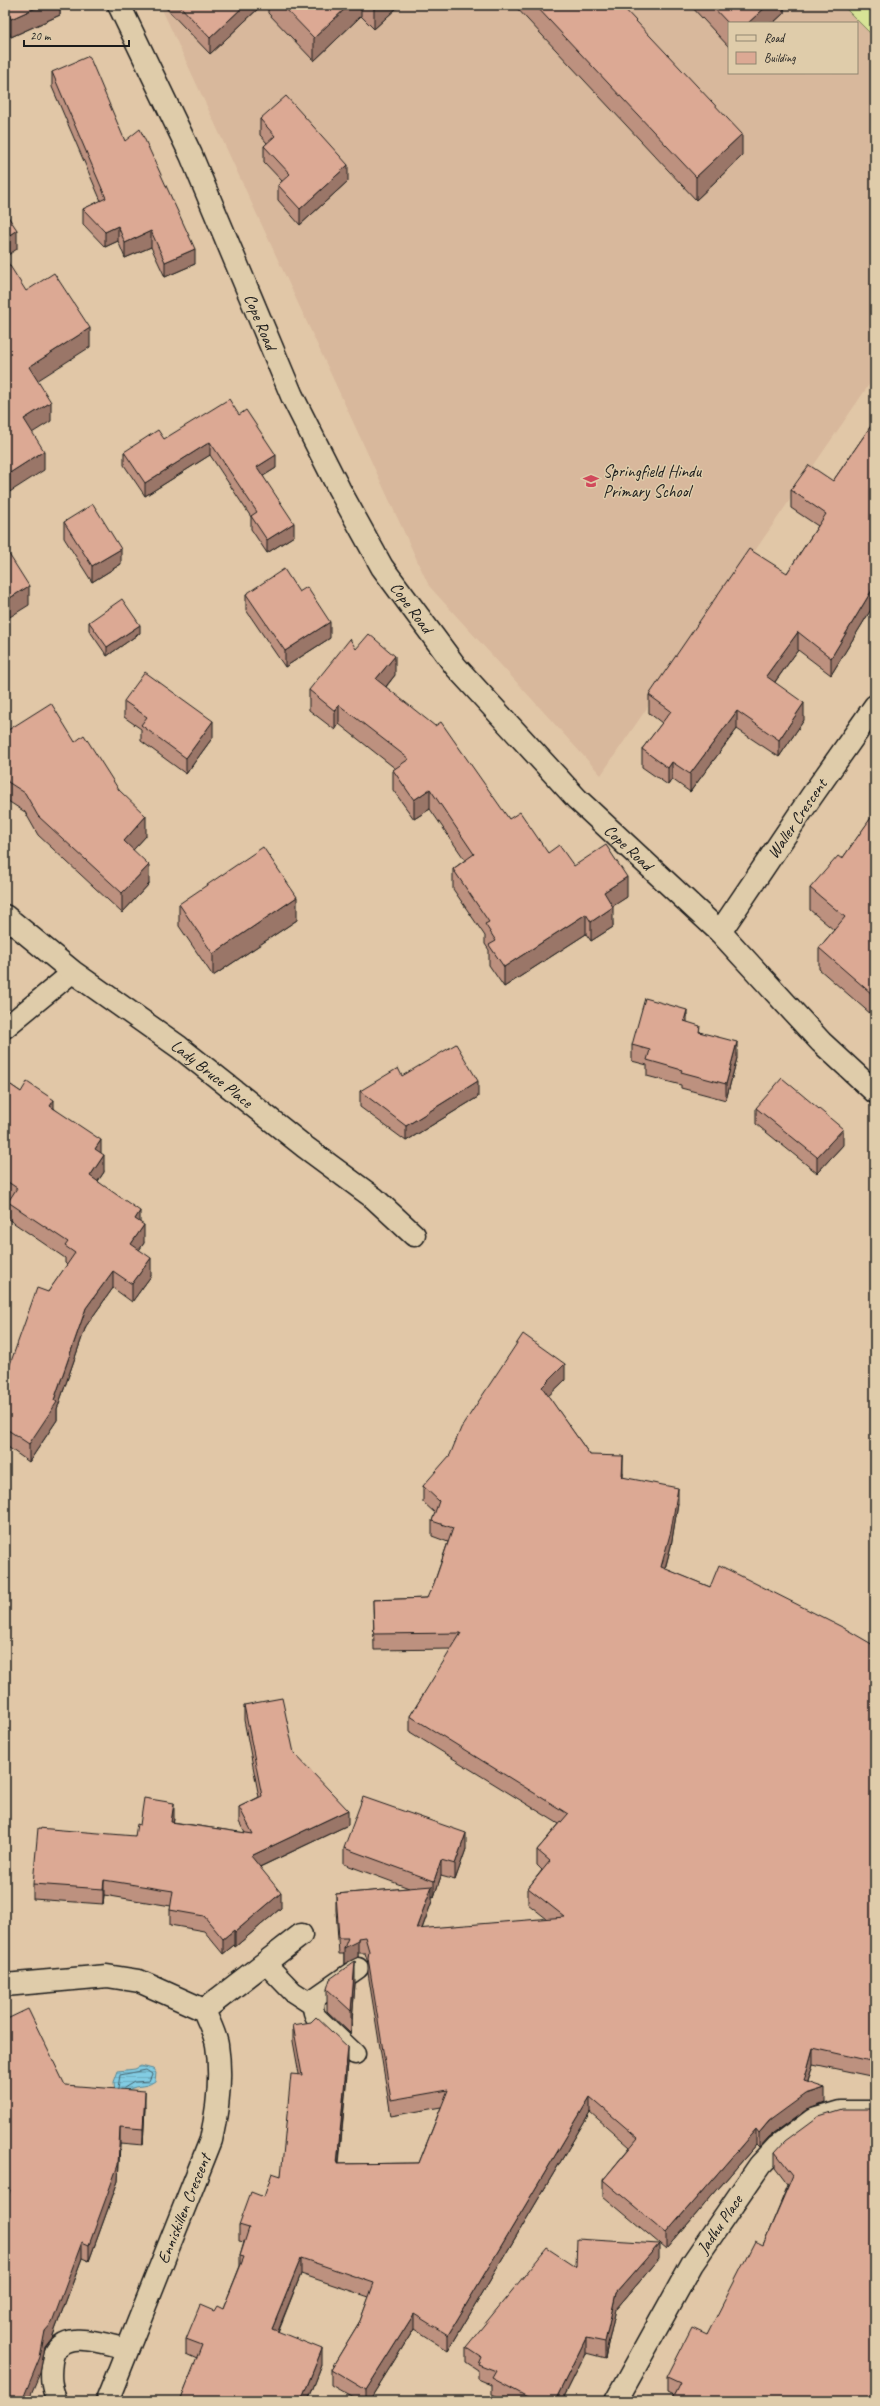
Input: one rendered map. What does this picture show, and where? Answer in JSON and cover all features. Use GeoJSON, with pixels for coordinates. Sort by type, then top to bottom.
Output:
{"type":"FeatureCollection","features":[{"type":"Feature","properties":{"kind":"street","name":"Cope Road"},"geometry":{"type":"LineString","coordinates":[[119,5],[191,155],[292,396],[339,489],[382,567],[456,667],[572,793],[656,874],[720,932],[820,1042],[875,1092]]}},
{"type":"Feature","properties":{"kind":"street","name":"Waller Crescent"},"geometry":{"type":"LineString","coordinates":[[720,932],[806,803],[875,706]]}},
{"type":"Feature","properties":{"kind":"street","name":"Lady Bruce Place"},"geometry":{"type":"LineString","coordinates":[[5,916],[73,972],[179,1047],[305,1147],[374,1198],[414,1235]]}},
{"type":"Feature","properties":{"kind":"street"},"geometry":{"type":"LineString","coordinates":[[5,1985],[107,1976],[139,1981],[204,2010],[301,1935]]}},
{"type":"Feature","properties":{"kind":"street","name":"Enniskillen Crescent"},"geometry":{"type":"LineString","coordinates":[[107,2401],[196,2182],[213,2133],[218,2110],[219,2083],[217,2044],[204,2010]]}},
{"type":"Feature","properties":{"kind":"street","name":"Jadhu Place"},"geometry":{"type":"LineString","coordinates":[[616,2401],[692,2264],[760,2165],[777,2147],[813,2120],[840,2112],[875,2112]]}},
{"type":"Feature","properties":{"kind":"lane"},"geometry":{"type":"LineString","coordinates":[[5,1028],[73,972]]}},
{"type":"Feature","properties":{"kind":"lane"},"geometry":{"type":"LineString","coordinates":[[265,1963],[293,1992],[313,2005]]}},
{"type":"Feature","properties":{"kind":"lane"},"geometry":{"type":"LineString","coordinates":[[355,2054],[316,2017],[313,2005],[315,1998],[358,1968]]}},
{"type":"Feature","properties":{"kind":"lane"},"geometry":{"type":"LineString","coordinates":[[56,2401],[51,2387],[50,2373],[52,2357],[66,2341],[83,2340],[128,2349]]}},
{"type":"Feature","properties":{"kind":"shaded area","name":"Springfield Hindu Primary School"},"geometry":{"type":"Polygon","coordinates":[[[160,5],[875,5],[875,376],[601,775],[429,586],[160,5]]]}},
{"type":"Feature","properties":{"kind":"green space"},"geometry":{"type":"Polygon","coordinates":[[[842,5],[875,5],[875,38],[842,5]]]}},
{"type":"Feature","properties":{"kind":"water"},"geometry":{"type":"Polygon","coordinates":[[[141,2066],[153,2069],[156,2073],[155,2081],[151,2084],[132,2088],[124,2094],[115,2093],[114,2082],[118,2071],[135,2069],[141,2066]]]}},
{"type":"Feature","properties":{"kind":"building"},"geometry":{"type":"Polygon","coordinates":[[[5,5],[42,5],[11,19],[5,5]]]}},
{"type":"Feature","properties":{"kind":"building"},"geometry":{"type":"Polygon","coordinates":[[[179,5],[245,5],[210,38],[179,5]]]}},
{"type":"Feature","properties":{"kind":"building"},"geometry":{"type":"Polygon","coordinates":[[[282,5],[349,5],[314,38],[282,5]]]}},
{"type":"Feature","properties":{"kind":"building"},"geometry":{"type":"Polygon","coordinates":[[[535,5],[621,5],[742,134],[696,177],[535,5]]]}},
{"type":"Feature","properties":{"kind":"building"},"geometry":{"type":"Polygon","coordinates":[[[711,5],[768,5],[749,22],[728,23],[711,5]]]}},
{"type":"Feature","properties":{"kind":"building"},"geometry":{"type":"Polygon","coordinates":[[[89,56],[125,141],[140,129],[195,249],[165,262],[151,231],[125,243],[118,226],[105,232],[83,209],[106,198],[52,72],[89,56]]]}},
{"type":"Feature","properties":{"kind":"building"},"geometry":{"type":"Polygon","coordinates":[[[286,96],[348,165],[300,209],[278,185],[290,174],[264,146],[275,136],[260,119],[286,96]]]}},
{"type":"Feature","properties":{"kind":"building"},"geometry":{"type":"Polygon","coordinates":[[[5,212],[17,230],[5,238],[5,212]]]}},
{"type":"Feature","properties":{"kind":"building"},"geometry":{"type":"Polygon","coordinates":[[[5,258],[26,291],[54,273],[90,328],[29,367],[51,402],[24,419],[44,451],[5,476],[5,258]]]}},
{"type":"Feature","properties":{"kind":"building"},"geometry":{"type":"Polygon","coordinates":[[[229,399],[239,415],[246,410],[276,455],[257,467],[294,523],[267,540],[251,516],[257,512],[210,442],[145,483],[124,452],[158,430],[164,439],[229,399]]]}},
{"type":"Feature","properties":{"kind":"building"},"geometry":{"type":"Polygon","coordinates":[[[875,420],[875,585],[831,658],[798,632],[766,676],[804,703],[779,740],[737,711],[690,774],[672,762],[668,768],[642,749],[671,711],[649,695],[749,549],[787,573],[826,514],[791,490],[809,465],[833,481],[875,420]]]}},
{"type":"Feature","properties":{"kind":"building"},"geometry":{"type":"Polygon","coordinates":[[[93,504],[121,549],[92,566],[64,522],[93,504]]]}},
{"type":"Feature","properties":{"kind":"building"},"geometry":{"type":"Polygon","coordinates":[[[5,548],[29,586],[5,601],[5,548]]]}},
{"type":"Feature","properties":{"kind":"building"},"geometry":{"type":"Polygon","coordinates":[[[284,569],[299,592],[307,587],[330,622],[285,651],[246,594],[284,569]]]}},
{"type":"Feature","properties":{"kind":"building"},"geometry":{"type":"Polygon","coordinates":[[[122,599],[140,625],[107,647],[89,622],[122,599]]]}},
{"type":"Feature","properties":{"kind":"building"},"geometry":{"type":"Polygon","coordinates":[[[369,634],[395,656],[376,679],[435,726],[441,722],[509,819],[520,812],[548,853],[559,845],[574,866],[606,845],[627,877],[604,892],[613,907],[591,922],[586,914],[504,967],[489,945],[496,941],[485,924],[489,922],[453,869],[474,854],[430,789],[414,800],[393,770],[409,759],[339,705],[335,711],[309,690],[350,639],[356,649],[369,634]]]}},
{"type":"Feature","properties":{"kind":"building"},"geometry":{"type":"Polygon","coordinates":[[[145,672],[213,721],[186,758],[141,725],[147,717],[124,701],[145,672]]]}},
{"type":"Feature","properties":{"kind":"building"},"geometry":{"type":"Polygon","coordinates":[[[51,703],[75,742],[84,735],[119,790],[146,816],[124,841],[149,865],[122,893],[38,816],[25,793],[8,782],[5,774],[5,732],[51,703]]]}},
{"type":"Feature","properties":{"kind":"building"},"geometry":{"type":"Polygon","coordinates":[[[875,812],[875,990],[872,994],[819,948],[845,917],[810,888],[838,856],[842,859],[875,812]]]}},
{"type":"Feature","properties":{"kind":"building"},"geometry":{"type":"Polygon","coordinates":[[[263,847],[297,897],[213,954],[179,904],[263,847]]]}},
{"type":"Feature","properties":{"kind":"building"},"geometry":{"type":"Polygon","coordinates":[[[645,998],[687,1010],[684,1021],[700,1026],[699,1032],[737,1042],[726,1084],[681,1072],[682,1070],[647,1060],[650,1050],[632,1045],[645,998]]]}},
{"type":"Feature","properties":{"kind":"building"},"geometry":{"type":"Polygon","coordinates":[[[456,1044],[478,1081],[406,1126],[360,1091],[398,1068],[402,1076],[456,1044]]]}},
{"type":"Feature","properties":{"kind":"building"},"geometry":{"type":"Polygon","coordinates":[[[782,1078],[843,1129],[817,1157],[756,1108],[782,1078]]]}},
{"type":"Feature","properties":{"kind":"building"},"geometry":{"type":"Polygon","coordinates":[[[5,1081],[21,1092],[27,1082],[54,1100],[50,1106],[101,1140],[95,1149],[104,1155],[90,1176],[140,1211],[135,1219],[144,1225],[131,1244],[151,1258],[132,1284],[113,1271],[86,1308],[54,1400],[57,1402],[29,1444],[5,1428],[5,1368],[8,1370],[37,1288],[48,1292],[75,1253],[65,1246],[68,1242],[8,1202],[17,1188],[5,1180],[5,1081]]]}},
{"type":"Feature","properties":{"kind":"building"},"geometry":{"type":"Polygon","coordinates":[[[523,1334],[565,1364],[542,1387],[590,1455],[623,1456],[622,1477],[678,1488],[671,1531],[661,1567],[710,1587],[719,1565],[844,1628],[875,1646],[875,2062],[813,2048],[804,2081],[825,2088],[806,2094],[769,2121],[759,2133],[756,2129],[666,2233],[603,2180],[638,2138],[590,2097],[448,2335],[414,2314],[366,2390],[331,2369],[360,2321],[374,2283],[301,2258],[272,2329],[322,2349],[301,2401],[180,2401],[202,2345],[186,2339],[200,2305],[214,2311],[217,2306],[223,2309],[244,2257],[240,2256],[249,2228],[239,2225],[251,2192],[264,2197],[272,2173],[281,2176],[291,2074],[302,2075],[293,2025],[311,2022],[316,2017],[348,2047],[337,2164],[419,2163],[448,2090],[391,2100],[368,1958],[369,1951],[365,1937],[358,1938],[358,1941],[344,1948],[348,1938],[339,1938],[336,1894],[432,1886],[416,1929],[565,1917],[528,1888],[550,1861],[537,1850],[568,1814],[410,1716],[461,1633],[374,1634],[373,1600],[427,1598],[430,1591],[431,1592],[453,1528],[432,1521],[439,1501],[423,1486],[450,1455],[461,1428],[523,1334]]]}},
{"type":"Feature","properties":{"kind":"building"},"geometry":{"type":"Polygon","coordinates":[[[282,1698],[294,1753],[348,1810],[251,1856],[281,1893],[235,1932],[234,1930],[223,1939],[204,1916],[170,1910],[173,1891],[104,1880],[103,1889],[33,1884],[38,1828],[135,1836],[137,1824],[140,1825],[144,1798],[174,1803],[171,1822],[253,1834],[239,1807],[262,1796],[244,1705],[282,1698]]]}},
{"type":"Feature","properties":{"kind":"building"},"geometry":{"type":"Polygon","coordinates":[[[363,1797],[466,1833],[455,1864],[441,1860],[434,1881],[344,1848],[363,1797]]]}},
{"type":"Feature","properties":{"kind":"building"},"geometry":{"type":"Polygon","coordinates":[[[355,1961],[351,2011],[327,1989],[330,1979],[355,1961]]]}},
{"type":"Feature","properties":{"kind":"building"},"geometry":{"type":"Polygon","coordinates":[[[28,2009],[65,2085],[145,2091],[143,2129],[120,2127],[118,2165],[89,2245],[82,2242],[52,2323],[45,2331],[40,2357],[22,2401],[5,2401],[5,2206],[10,2190],[5,2189],[5,2020],[28,2009]]]}},
{"type":"Feature","properties":{"kind":"building"},"geometry":{"type":"Polygon","coordinates":[[[842,2109],[875,2109],[875,2401],[671,2401],[680,2383],[667,2377],[692,2328],[707,2335],[755,2241],[763,2245],[793,2175],[775,2152],[785,2141],[819,2116],[842,2109]]]}},
{"type":"Feature","properties":{"kind":"building"},"geometry":{"type":"Polygon","coordinates":[[[577,2239],[659,2244],[616,2293],[605,2342],[586,2338],[555,2401],[535,2401],[492,2378],[496,2371],[478,2364],[481,2357],[466,2347],[547,2248],[576,2267],[577,2239]]]}},
{"type":"Feature","properties":{"kind":"place","name":"Springfield Hindu Primary School"},"geometry":{"type":"Point","coordinates":[591,481]}}]}
